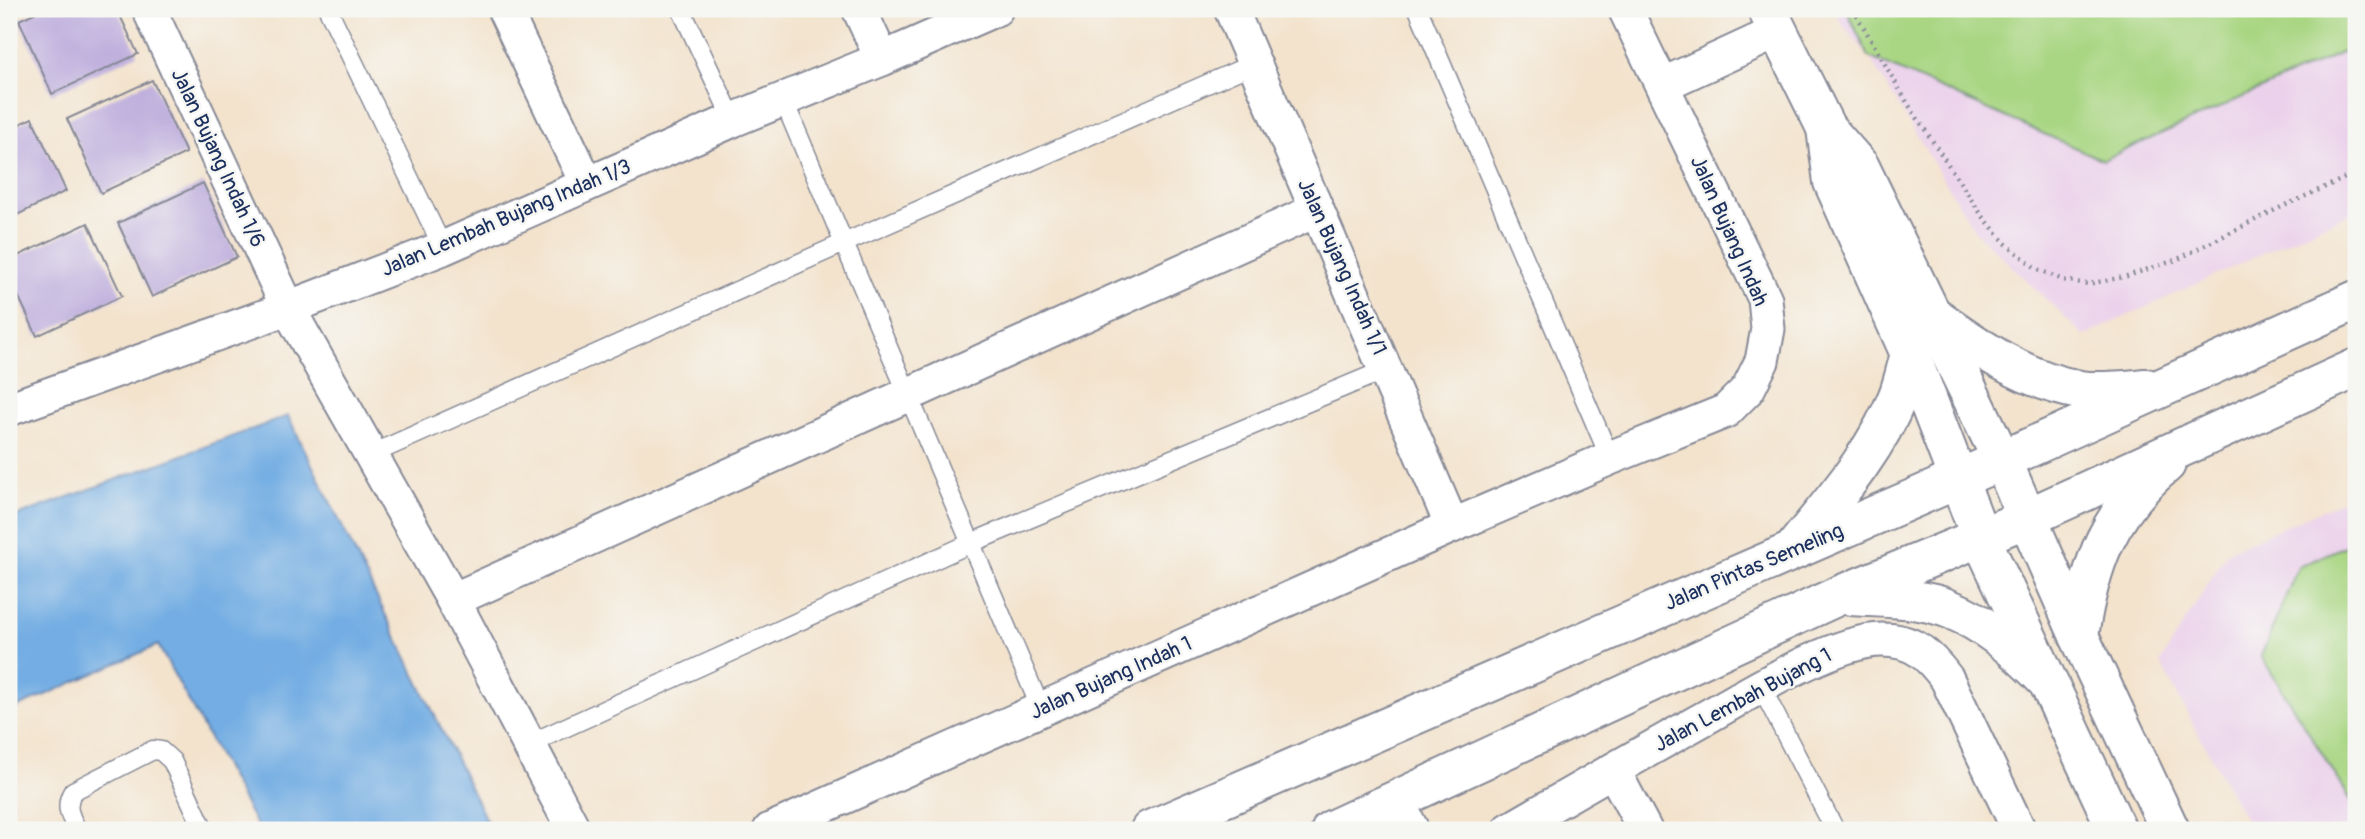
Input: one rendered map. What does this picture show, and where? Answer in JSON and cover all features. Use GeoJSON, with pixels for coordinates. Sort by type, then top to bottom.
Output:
{"type":"FeatureCollection","features":[{"type":"Feature","properties":{"kind":"main road"},"geometry":{"type":"LineString","coordinates":[[1773,20],[1826,128],[1860,167],[2002,460],[2079,636],[2170,830]]}},
{"type":"Feature","properties":{"kind":"main road"},"geometry":{"type":"LineString","coordinates":[[1826,128],[1833,182],[1910,354],[1981,538],[2117,830]]}},
{"type":"Feature","properties":{"kind":"main road","name":"Jalan Pintas Semeling"},"geometry":{"type":"LineString","coordinates":[[1150,830],[1957,480],[2356,300]]}},
{"type":"Feature","properties":{"kind":"main road"},"geometry":{"type":"LineString","coordinates":[[1930,313],[2009,365],[2049,382],[2082,390],[2117,391],[2167,386]]}},
{"type":"Feature","properties":{"kind":"main road"},"geometry":{"type":"LineString","coordinates":[[1794,549],[1857,469],[1880,433],[1898,396],[1910,354]]}},
{"type":"Feature","properties":{"kind":"main road"},"geometry":{"type":"LineString","coordinates":[[1331,830],[1404,815],[1840,595],[2027,518],[2356,368]]}},
{"type":"Feature","properties":{"kind":"main road"},"geometry":{"type":"LineString","coordinates":[[2079,636],[2092,569],[2117,517],[2135,492],[2194,440]]}},
{"type":"Feature","properties":{"kind":"main road"},"geometry":{"type":"LineString","coordinates":[[1840,595],[1908,600],[1952,610],[1993,634],[2028,660],[2047,681]]}},
{"type":"Feature","properties":{"kind":"street","name":"Jalan Bujang Indah 1/6"},"geometry":{"type":"LineString","coordinates":[[149,9],[288,308],[453,600],[574,830]]}},
{"type":"Feature","properties":{"kind":"street"},"geometry":{"type":"LineString","coordinates":[[504,9],[587,184]]}},
{"type":"Feature","properties":{"kind":"street"},"geometry":{"type":"LineString","coordinates":[[859,9],[882,59]]}},
{"type":"Feature","properties":{"kind":"street","name":"Jalan Lembah Bujang Indah 1/3"},"geometry":{"type":"LineString","coordinates":[[9,409],[288,308],[443,248],[733,120],[996,9]]}},
{"type":"Feature","properties":{"kind":"street","name":"Jalan Bujang Indah 1/1"},"geometry":{"type":"LineString","coordinates":[[1231,9],[1452,526]]}},
{"type":"Feature","properties":{"kind":"street","name":"Jalan Bujang Indah"},"geometry":{"type":"LineString","coordinates":[[1452,526],[1726,411],[1748,389],[1762,361],[1768,329],[1765,299],[1625,9]]}},
{"type":"Feature","properties":{"kind":"street"},"geometry":{"type":"LineString","coordinates":[[1662,85],[1773,20]]}},
{"type":"Feature","properties":{"kind":"street"},"geometry":{"type":"LineString","coordinates":[[453,600],[1317,210]]}},
{"type":"Feature","properties":{"kind":"street","name":"Jalan Bujang Indah 1"},"geometry":{"type":"LineString","coordinates":[[770,830],[1452,526]]}},
{"type":"Feature","properties":{"kind":"street","name":"Jalan Lembah Bujang 1"},"geometry":{"type":"LineString","coordinates":[[1509,830],[1761,687],[1856,643],[1883,640],[1913,646],[1931,658],[1947,679],[2020,830]]}},
{"type":"Feature","properties":{"kind":"street"},"geometry":{"type":"LineString","coordinates":[[1613,770],[1644,830]]}},
{"type":"Feature","properties":{"kind":"lane"},"geometry":{"type":"LineString","coordinates":[[328,9],[443,248]]}},
{"type":"Feature","properties":{"kind":"lane"},"geometry":{"type":"LineString","coordinates":[[681,9],[733,120]]}},
{"type":"Feature","properties":{"kind":"lane"},"geometry":{"type":"LineString","coordinates":[[1419,9],[1610,458]]}},
{"type":"Feature","properties":{"kind":"lane"},"geometry":{"type":"LineString","coordinates":[[370,455],[1255,63]]}},
{"type":"Feature","properties":{"kind":"lane"},"geometry":{"type":"LineString","coordinates":[[783,99],[1041,709]]}},
{"type":"Feature","properties":{"kind":"lane"},"geometry":{"type":"LineString","coordinates":[[528,744],[971,543],[1387,369]]}},
{"type":"Feature","properties":{"kind":"lane"},"geometry":{"type":"LineString","coordinates":[[1761,687],[1835,830]]}},
{"type":"Feature","properties":{"kind":"lane"},"geometry":{"type":"LineString","coordinates":[[77,830],[67,809],[68,799],[73,791],[153,750],[161,751],[172,761],[204,830]]}},
{"type":"Feature","properties":{"kind":"path"},"geometry":{"type":"LineString","coordinates":[[1853,9],[1908,104],[1981,214],[2005,243],[2037,269],[2063,280],[2088,284],[2124,277],[2176,260],[2356,173]]}},
{"type":"Feature","properties":{"kind":"shaded area"},"geometry":{"type":"Polygon","coordinates":[[[1835,9],[2356,9],[2356,210],[2084,336],[1975,231],[1869,57],[1842,24],[1835,9]]]}},
{"type":"Feature","properties":{"kind":"shaded area"},"geometry":{"type":"Polygon","coordinates":[[[2356,495],[2356,830],[2251,830],[2160,663],[2228,551],[2356,495]]]}},
{"type":"Feature","properties":{"kind":"green space"},"geometry":{"type":"Polygon","coordinates":[[[1846,9],[2356,9],[2356,46],[2103,160],[1869,57],[1846,9]]]}},
{"type":"Feature","properties":{"kind":"green space"},"geometry":{"type":"Polygon","coordinates":[[[2356,541],[2356,808],[2261,656],[2298,567],[2356,541]]]}},
{"type":"Feature","properties":{"kind":"water"},"geometry":{"type":"Polygon","coordinates":[[[288,416],[491,830],[259,830],[158,645],[9,711],[9,519],[288,416]]]}},
{"type":"Feature","properties":{"kind":"building"},"geometry":{"type":"Polygon","coordinates":[[[43,9],[117,9],[138,54],[52,94],[19,20],[43,9]]]}},
{"type":"Feature","properties":{"kind":"building"},"geometry":{"type":"Polygon","coordinates":[[[152,80],[186,153],[101,193],[67,119],[152,80]]]}},
{"type":"Feature","properties":{"kind":"building"},"geometry":{"type":"Polygon","coordinates":[[[32,118],[66,191],[9,219],[9,129],[32,118]]]}},
{"type":"Feature","properties":{"kind":"building"},"geometry":{"type":"Polygon","coordinates":[[[203,183],[237,257],[152,297],[118,223],[203,183]]]}},
{"type":"Feature","properties":{"kind":"building"},"geometry":{"type":"Polygon","coordinates":[[[88,223],[122,296],[37,336],[9,276],[9,260],[88,223]]]}}]}
